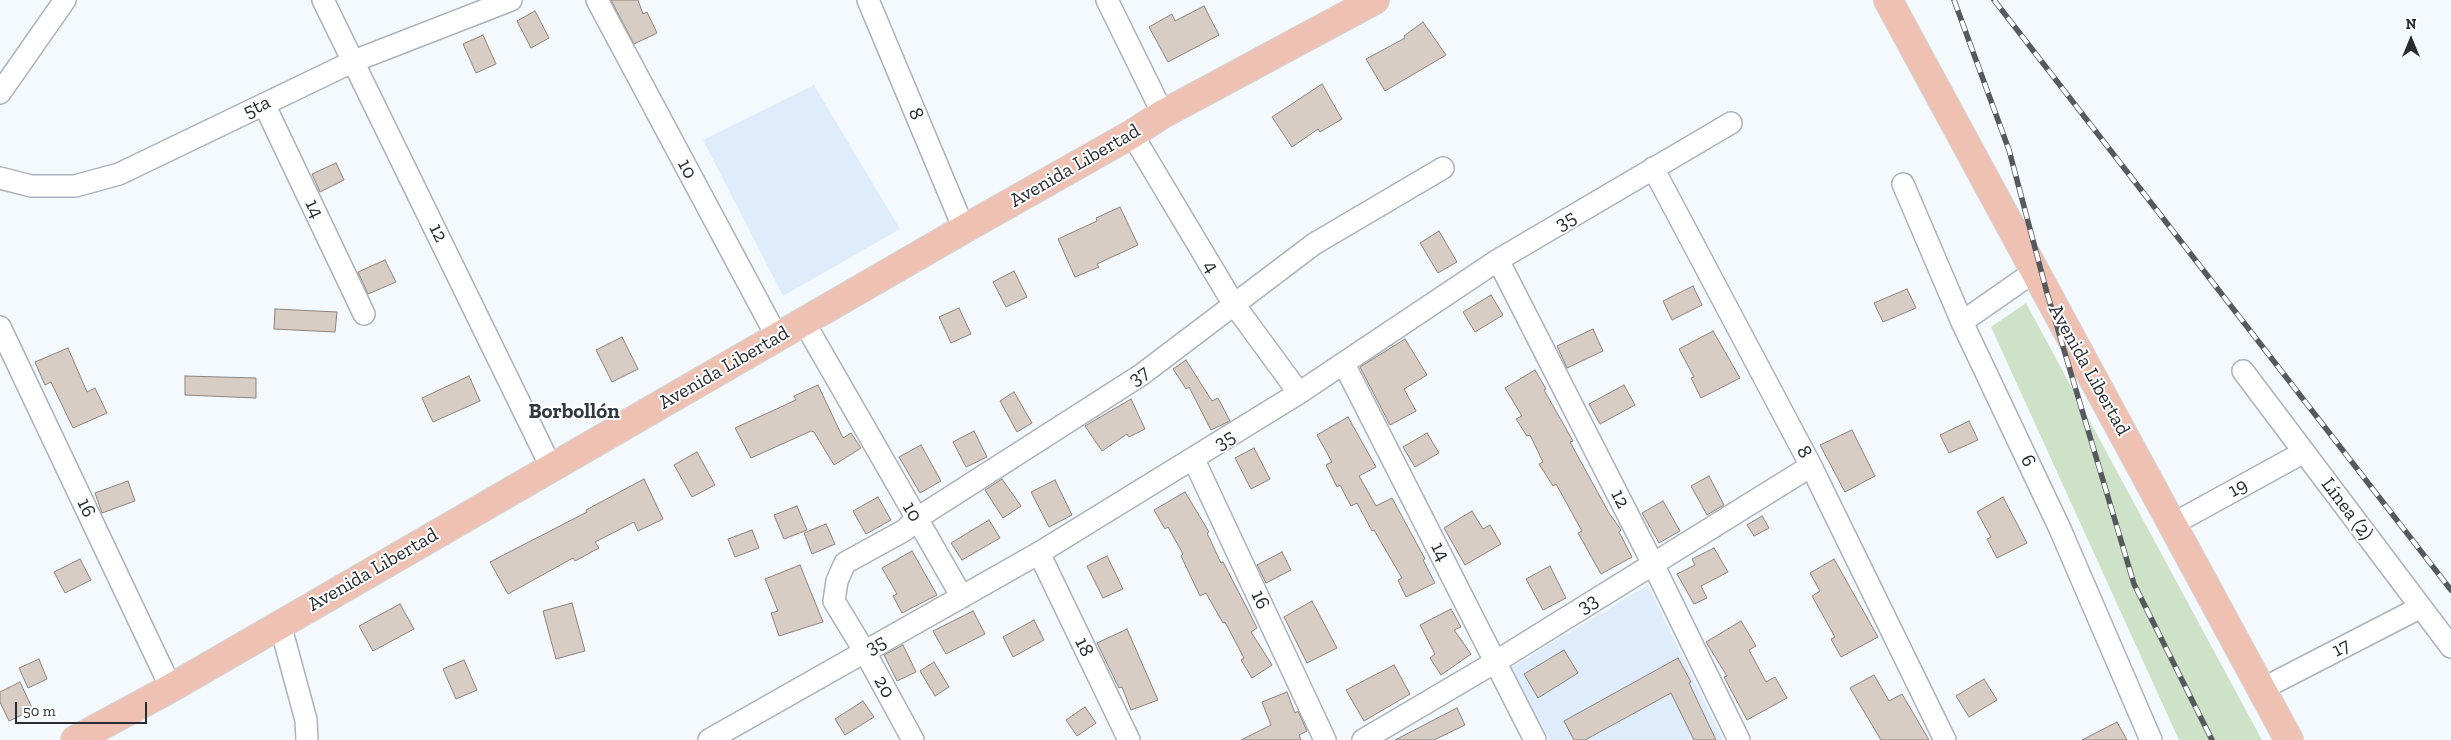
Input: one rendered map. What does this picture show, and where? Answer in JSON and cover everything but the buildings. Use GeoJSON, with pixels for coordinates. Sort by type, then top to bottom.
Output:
{"type":"FeatureCollection","features":[{"type":"Feature","properties":{"kind":"main road","name":"Avenida Libertad"},"geometry":{"type":"LineString","coordinates":[[75,740],[171,688],[551,467],[1132,134],[1163,114],[1375,0]]}},
{"type":"Feature","properties":{"kind":"main road","name":"Avenida Libertad"},"geometry":{"type":"LineString","coordinates":[[1888,0],[2289,740]]}},
{"type":"Feature","properties":{"kind":"street"},"geometry":{"type":"LineString","coordinates":[[0,93],[65,0]]}},
{"type":"Feature","properties":{"kind":"street","name":"12"},"geometry":{"type":"LineString","coordinates":[[323,0],[551,467]]}},
{"type":"Feature","properties":{"kind":"street","name":"5ta"},"geometry":{"type":"LineString","coordinates":[[0,178],[31,186],[75,186],[119,174],[354,61],[510,0]]}},
{"type":"Feature","properties":{"kind":"street","name":"10"},"geometry":{"type":"LineString","coordinates":[[597,0],[777,337]]}},
{"type":"Feature","properties":{"kind":"street","name":"8"},"geometry":{"type":"LineString","coordinates":[[868,0],[964,229]]}},
{"type":"Feature","properties":{"kind":"street"},"geometry":{"type":"LineString","coordinates":[[1107,0],[1163,114]]}},
{"type":"Feature","properties":{"kind":"street","name":"14"},"geometry":{"type":"LineString","coordinates":[[264,104],[364,314]]}},
{"type":"Feature","properties":{"kind":"street","name":"35"},"geometry":{"type":"LineString","coordinates":[[709,740],[1039,554],[1194,460],[1299,393],[1498,260],[1731,123]]}},
{"type":"Feature","properties":{"kind":"street","name":"4"},"geometry":{"type":"LineString","coordinates":[[1132,134],[1233,303],[1299,393]]}},
{"type":"Feature","properties":{"kind":"street","name":"37"},"geometry":{"type":"LineString","coordinates":[[837,581],[845,563],[905,530],[916,519],[1141,375],[1233,303],[1314,244],[1443,168]]}},
{"type":"Feature","properties":{"kind":"street","name":"8"},"geometry":{"type":"LineString","coordinates":[[1653,168],[1811,466],[1943,739]]}},
{"type":"Feature","properties":{"kind":"street","name":"6"},"geometry":{"type":"LineString","coordinates":[[1903,184],[1962,322],[2060,529],[2151,740]]}},
{"type":"Feature","properties":{"kind":"street","name":"12"},"geometry":{"type":"LineString","coordinates":[[1498,260],[1653,564],[1739,740]]}},
{"type":"Feature","properties":{"kind":"street"},"geometry":{"type":"LineString","coordinates":[[1962,322],[2035,271]]}},
{"type":"Feature","properties":{"kind":"street","name":"10"},"geometry":{"type":"LineString","coordinates":[[804,322],[962,597]]}},
{"type":"Feature","properties":{"kind":"street","name":"16"},"geometry":{"type":"LineString","coordinates":[[0,327],[171,688]]}},
{"type":"Feature","properties":{"kind":"street","name":"14"},"geometry":{"type":"LineString","coordinates":[[1344,364],[1535,740]]}},
{"type":"Feature","properties":{"kind":"street","name":"Línea (2)"},"geometry":{"type":"LineString","coordinates":[[2243,372],[2451,647]]}},
{"type":"Feature","properties":{"kind":"street","name":"19"},"geometry":{"type":"LineString","coordinates":[[2173,524],[2304,452]]}},
{"type":"Feature","properties":{"kind":"street","name":"16"},"geometry":{"type":"LineString","coordinates":[[1194,460],[1325,740]]}},
{"type":"Feature","properties":{"kind":"street","name":"33"},"geometry":{"type":"LineString","coordinates":[[1363,740],[1496,662],[1811,466]]}},
{"type":"Feature","properties":{"kind":"street","name":"18"},"geometry":{"type":"LineString","coordinates":[[1039,554],[1129,740]]}},
{"type":"Feature","properties":{"kind":"street","name":"20"},"geometry":{"type":"LineString","coordinates":[[837,581],[834,601],[865,652],[913,740]]}},
{"type":"Feature","properties":{"kind":"street","name":"17"},"geometry":{"type":"LineString","coordinates":[[2262,689],[2420,607]]}},
{"type":"Feature","properties":{"kind":"street"},"geometry":{"type":"LineString","coordinates":[[280,624],[306,720],[307,740]]}},
{"type":"Feature","properties":{"kind":"shaded area"},"geometry":{"type":"Polygon","coordinates":[[[814,85],[900,229],[783,296],[703,140],[814,85]]]}},
{"type":"Feature","properties":{"kind":"shaded area"},"geometry":{"type":"Polygon","coordinates":[[[1648,585],[1723,740],[1549,740],[1510,668],[1648,585]]]}},
{"type":"Feature","properties":{"kind":"green space"},"geometry":{"type":"Polygon","coordinates":[[[2026,303],[2262,740],[2179,740],[1991,327],[2026,303]]]}},
{"type":"Feature","properties":{"kind":"railway"},"geometry":{"type":"LineString","coordinates":[[1954,0],[2009,150],[2047,293],[2134,584],[2212,740]]}},
{"type":"Feature","properties":{"kind":"railway"},"geometry":{"type":"LineString","coordinates":[[1994,0],[2451,590]]}},
{"type":"Feature","properties":{"kind":"district","name":"Borbollón"},"geometry":{"type":"Point","coordinates":[574,412]}}]}
